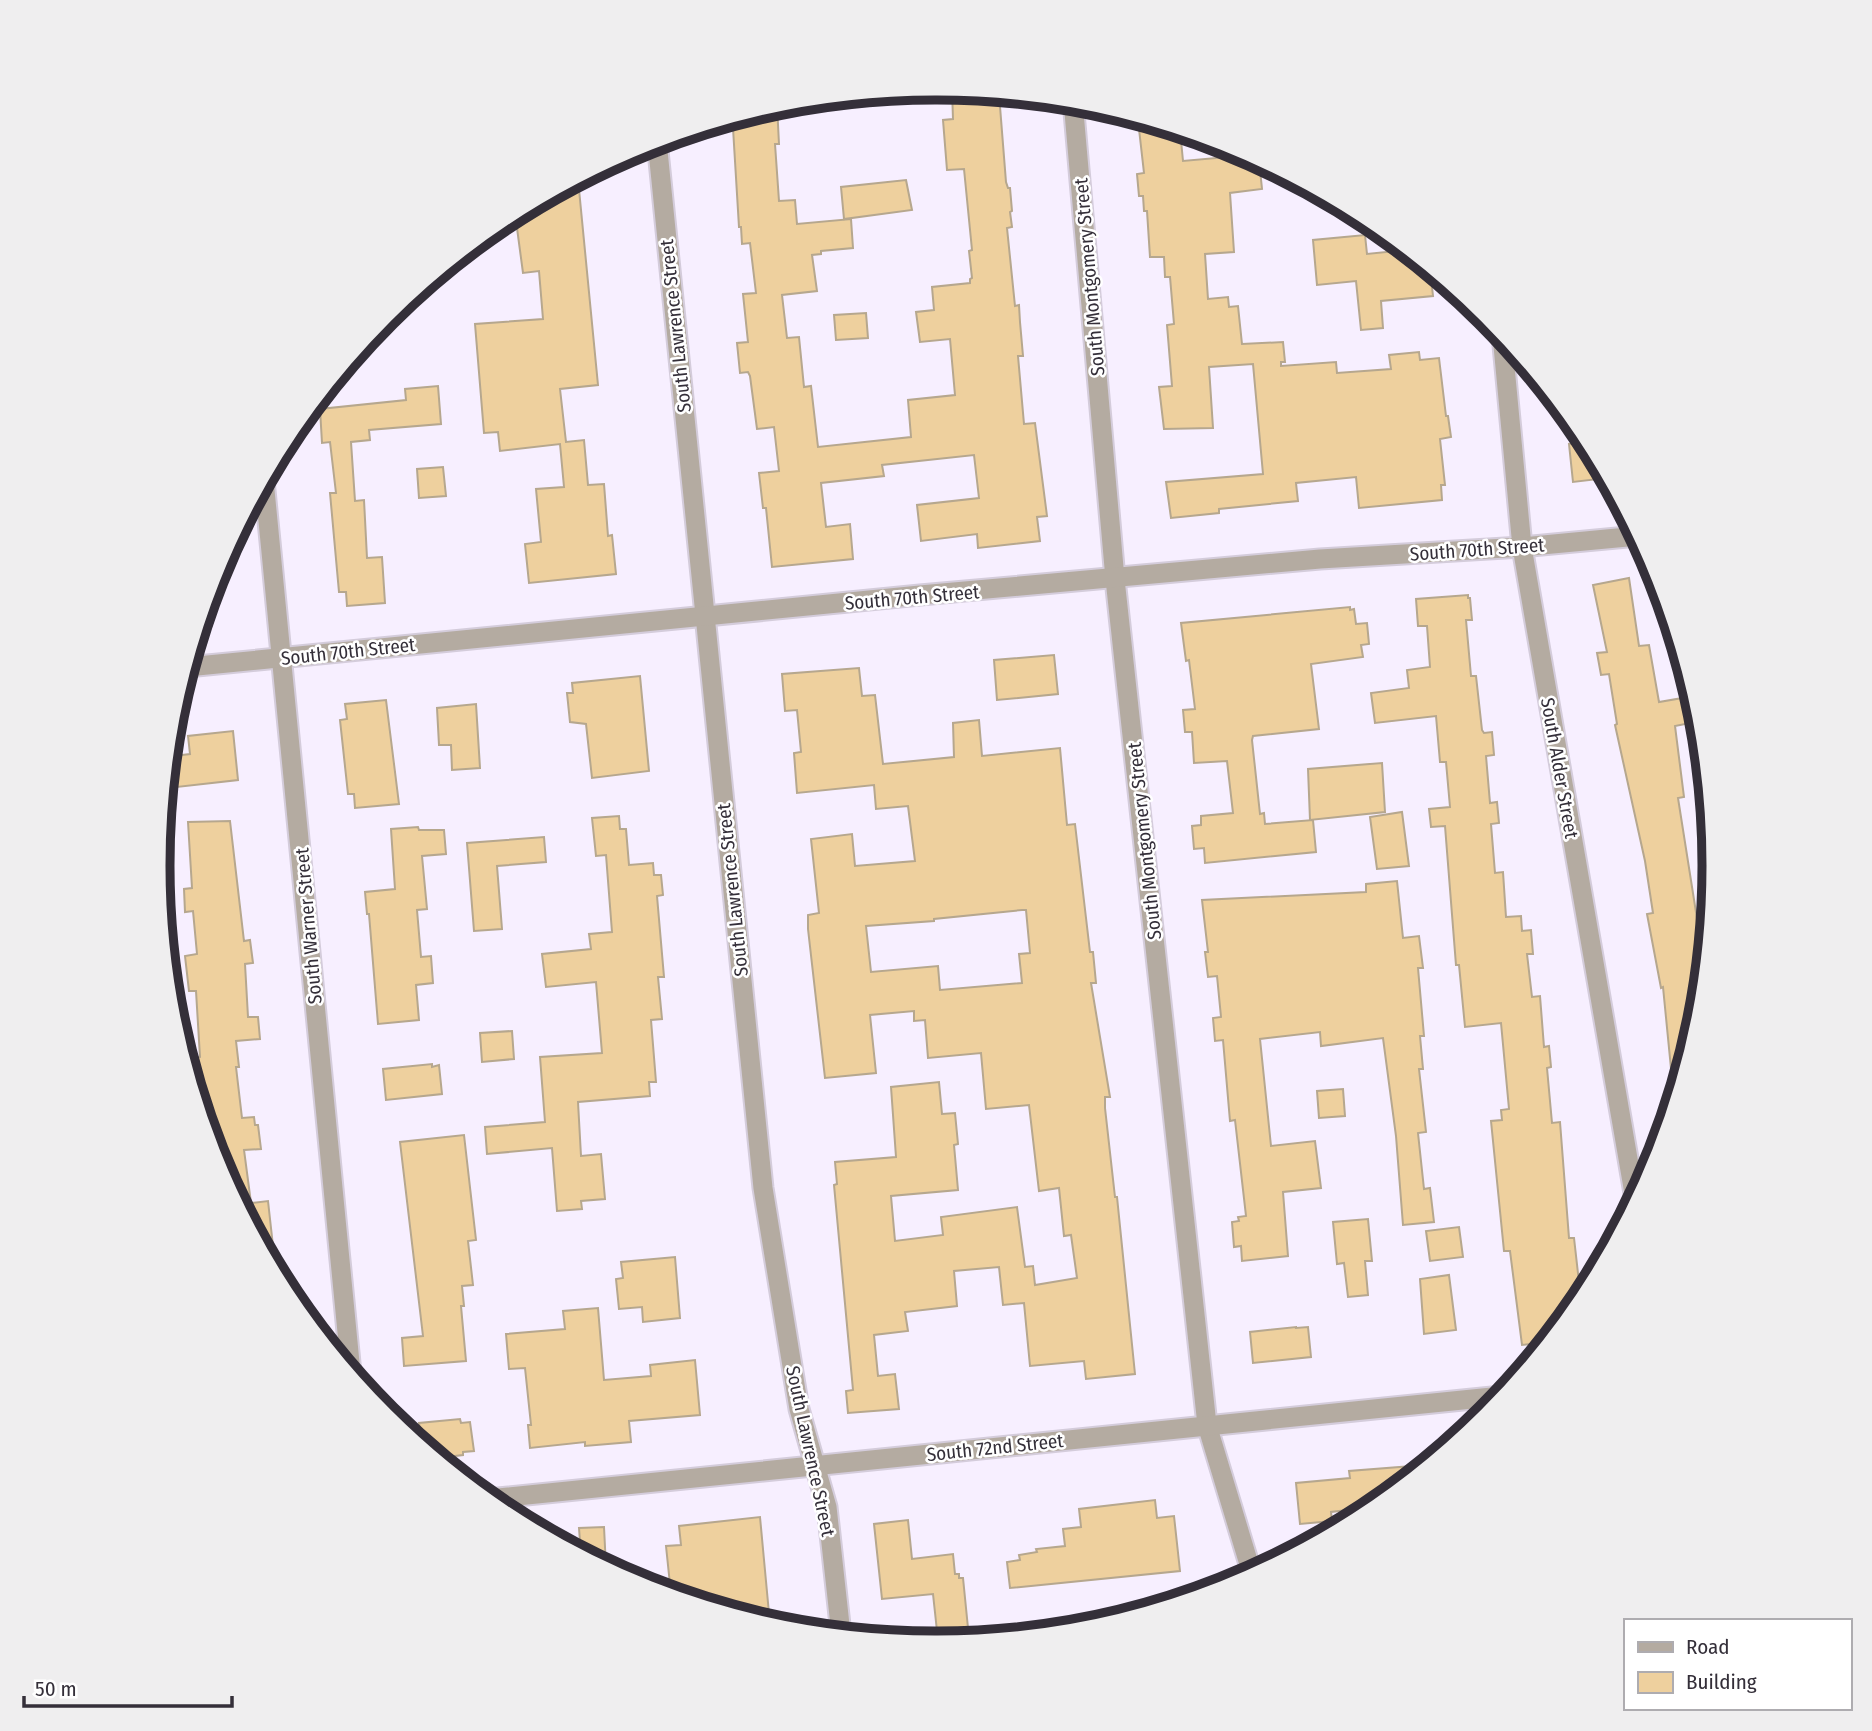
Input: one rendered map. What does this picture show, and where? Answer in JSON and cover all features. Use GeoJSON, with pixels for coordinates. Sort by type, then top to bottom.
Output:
{"type":"FeatureCollection","features":[{"type":"Feature","properties":{"kind":"street","name":"South Montgomery Street"},"geometry":{"type":"LineString","coordinates":[[1074,112],[1115,579],[1207,1425],[1249,1564]]}},
{"type":"Feature","properties":{"kind":"street","name":"South Lawrence Street"},"geometry":{"type":"LineString","coordinates":[[658,152],[763,1188],[799,1409],[827,1507],[840,1625]]}},
{"type":"Feature","properties":{"kind":"street","name":"South Alder Street"},"geometry":{"type":"LineString","coordinates":[[1504,352],[1522,548],[1632,1183]]}},
{"type":"Feature","properties":{"kind":"street","name":"South Warner Street"},"geometry":{"type":"LineString","coordinates":[[266,496],[350,1358]]}},
{"type":"Feature","properties":{"kind":"street","name":"South 70th Street"},"geometry":{"type":"LineString","coordinates":[[196,666],[1320,559],[1522,548],[1627,537]]}},
{"type":"Feature","properties":{"kind":"street","name":"South 72nd Street"},"geometry":{"type":"LineString","coordinates":[[504,1497],[1486,1398]]}},
{"type":"Feature","properties":{"kind":"building"},"geometry":{"type":"Polygon","coordinates":[[[952,100],[1000,102],[1006,182],[1010,188],[1012,211],[1012,227],[1007,228],[1015,306],[1019,305],[1023,356],[1018,356],[1024,424],[1035,423],[1047,516],[1037,517],[1040,541],[978,548],[977,534],[921,541],[917,505],[979,498],[974,455],[882,465],[884,476],[821,483],[826,527],[850,524],[853,559],[772,567],[766,508],[763,508],[759,473],[779,471],[774,427],[757,429],[750,376],[748,372],[740,373],[737,343],[748,342],[743,294],[756,293],[750,243],[742,244],[739,227],[733,128],[778,116],[779,144],[775,144],[779,201],[795,200],[797,224],[851,219],[853,248],[821,251],[821,254],[812,255],[817,291],[782,295],[787,338],[799,337],[804,387],[811,386],[818,447],[911,437],[908,400],[955,395],[950,339],[920,342],[916,312],[934,310],[932,287],[970,283],[972,278],[964,169],[947,170],[943,120],[953,119],[952,100]]]}},
{"type":"Feature","properties":{"kind":"building"},"geometry":{"type":"Polygon","coordinates":[[[1139,129],[1181,140],[1183,161],[1227,157],[1260,172],[1262,189],[1230,193],[1234,252],[1205,254],[1208,299],[1228,297],[1229,307],[1238,306],[1242,344],[1283,342],[1285,362],[1281,362],[1281,366],[1336,362],[1337,373],[1391,369],[1389,355],[1419,352],[1420,360],[1439,358],[1451,437],[1440,439],[1445,485],[1441,485],[1442,500],[1359,508],[1356,477],[1296,483],[1298,501],[1219,509],[1219,513],[1171,518],[1166,482],[1263,474],[1253,364],[1209,367],[1213,428],[1164,429],[1159,387],[1172,386],[1167,325],[1174,324],[1170,277],[1165,277],[1164,257],[1150,257],[1147,211],[1144,211],[1143,196],[1139,196],[1137,174],[1144,173],[1139,129]]]}},
{"type":"Feature","properties":{"kind":"building"},"geometry":{"type":"Polygon","coordinates":[[[906,180],[912,210],[844,219],[841,187],[906,180]]]}},
{"type":"Feature","properties":{"kind":"building"},"geometry":{"type":"Polygon","coordinates":[[[579,188],[598,385],[560,389],[566,442],[584,440],[588,485],[604,484],[608,536],[612,535],[616,574],[529,583],[525,544],[541,542],[536,489],[564,487],[560,444],[500,451],[498,432],[484,433],[475,324],[543,319],[539,271],[523,273],[517,225],[579,188]]]}},
{"type":"Feature","properties":{"kind":"building"},"geometry":{"type":"Polygon","coordinates":[[[1365,235],[1367,254],[1393,251],[1431,282],[1433,296],[1381,301],[1383,328],[1361,330],[1356,281],[1317,285],[1313,240],[1365,235]]]}},
{"type":"Feature","properties":{"kind":"building"},"geometry":{"type":"Polygon","coordinates":[[[866,313],[868,338],[836,340],[834,315],[866,313]]]}},
{"type":"Feature","properties":{"kind":"building"},"geometry":{"type":"Polygon","coordinates":[[[438,386],[441,424],[369,430],[370,440],[351,442],[355,501],[364,500],[367,558],[382,557],[385,603],[347,606],[346,592],[339,592],[330,493],[336,493],[330,442],[322,443],[320,410],[406,400],[405,389],[438,386]]]}},
{"type":"Feature","properties":{"kind":"building"},"geometry":{"type":"Polygon","coordinates":[[[1575,443],[1597,479],[1573,482],[1569,444],[1575,443]]]}},
{"type":"Feature","properties":{"kind":"building"},"geometry":{"type":"Polygon","coordinates":[[[443,467],[446,496],[419,498],[417,469],[443,467]]]}},
{"type":"Feature","properties":{"kind":"building"},"geometry":{"type":"Polygon","coordinates":[[[1629,578],[1639,646],[1649,645],[1659,702],[1683,698],[1687,716],[1688,723],[1675,726],[1684,797],[1678,798],[1699,929],[1687,1015],[1672,1077],[1663,987],[1661,988],[1647,914],[1653,913],[1645,861],[1615,725],[1617,724],[1609,674],[1601,675],[1597,653],[1607,652],[1593,585],[1629,578]]]}},
{"type":"Feature","properties":{"kind":"building"},"geometry":{"type":"Polygon","coordinates":[[[1468,595],[1470,598],[1472,620],[1466,620],[1471,676],[1476,676],[1482,730],[1484,733],[1492,732],[1494,755],[1486,756],[1490,803],[1497,802],[1499,823],[1491,824],[1495,873],[1503,872],[1506,917],[1521,916],[1522,931],[1531,930],[1533,954],[1527,954],[1532,997],[1540,996],[1544,1047],[1549,1046],[1551,1067],[1547,1068],[1552,1123],[1560,1122],[1569,1238],[1574,1238],[1579,1281],[1534,1344],[1522,1345],[1510,1251],[1504,1251],[1491,1121],[1502,1120],[1501,1110],[1509,1109],[1501,1023],[1465,1027],[1459,965],[1456,965],[1445,826],[1431,827],[1429,809],[1450,807],[1446,762],[1440,762],[1436,716],[1375,723],[1371,693],[1409,688],[1407,670],[1430,667],[1427,626],[1418,626],[1416,599],[1468,595]]]}},
{"type":"Feature","properties":{"kind":"building"},"geometry":{"type":"Polygon","coordinates":[[[1350,607],[1350,610],[1354,609],[1356,624],[1367,623],[1369,644],[1361,645],[1363,657],[1311,664],[1319,729],[1253,736],[1252,740],[1260,814],[1264,813],[1265,824],[1313,820],[1316,852],[1205,863],[1204,848],[1194,849],[1192,826],[1201,825],[1201,816],[1233,813],[1227,761],[1194,763],[1192,732],[1185,732],[1183,710],[1195,709],[1181,623],[1350,607]]]}},
{"type":"Feature","properties":{"kind":"building"},"geometry":{"type":"Polygon","coordinates":[[[1054,655],[1058,694],[997,700],[994,660],[1054,655]]]}},
{"type":"Feature","properties":{"kind":"building"},"geometry":{"type":"Polygon","coordinates":[[[859,668],[862,696],[875,695],[883,764],[954,757],[953,723],[979,720],[982,756],[1060,748],[1067,825],[1075,824],[1090,952],[1093,952],[1096,983],[1091,983],[1110,1097],[1105,1097],[1105,1108],[1135,1374],[1086,1379],[1084,1361],[1030,1366],[1024,1303],[1003,1305],[999,1267],[954,1271],[957,1306],[905,1312],[908,1331],[874,1335],[878,1376],[895,1374],[899,1409],[848,1413],[846,1391],[853,1390],[834,1185],[837,1184],[835,1162],[896,1157],[891,1087],[939,1082],[942,1114],[955,1113],[958,1144],[954,1145],[958,1190],[891,1196],[895,1241],[943,1235],[941,1217],[1017,1207],[1025,1267],[1033,1266],[1035,1285],[1077,1278],[1071,1235],[1064,1236],[1059,1188],[1039,1191],[1029,1105],[986,1109],[981,1053],[928,1058],[925,1020],[914,1021],[914,1011],[870,1015],[876,1073],[825,1078],[808,929],[808,915],[819,913],[811,839],[852,834],[855,866],[915,861],[908,806],[876,809],[874,785],[797,793],[794,753],[801,752],[797,710],[785,711],[782,674],[859,668]],[[1026,910],[866,926],[871,972],[938,966],[940,990],[1022,983],[1019,954],[1030,953],[1026,910]]]}},
{"type":"Feature","properties":{"kind":"building"},"geometry":{"type":"Polygon","coordinates":[[[640,676],[649,771],[592,778],[586,724],[570,722],[567,693],[573,693],[572,683],[640,676]]]}},
{"type":"Feature","properties":{"kind":"building"},"geometry":{"type":"Polygon","coordinates":[[[386,700],[399,804],[355,808],[354,794],[348,794],[340,720],[347,719],[345,704],[386,700]]]}},
{"type":"Feature","properties":{"kind":"building"},"geometry":{"type":"Polygon","coordinates":[[[476,704],[480,768],[452,770],[451,745],[439,745],[437,708],[476,704]]]}},
{"type":"Feature","properties":{"kind":"building"},"geometry":{"type":"Polygon","coordinates":[[[233,731],[238,780],[177,787],[179,755],[190,754],[188,736],[233,731]]]}},
{"type":"Feature","properties":{"kind":"building"},"geometry":{"type":"Polygon","coordinates":[[[1382,763],[1385,812],[1310,820],[1308,769],[1382,763]]]}},
{"type":"Feature","properties":{"kind":"building"},"geometry":{"type":"Polygon","coordinates":[[[1402,812],[1409,866],[1377,869],[1370,817],[1402,812]]]}},
{"type":"Feature","properties":{"kind":"building"},"geometry":{"type":"Polygon","coordinates":[[[619,816],[620,829],[626,829],[629,865],[653,863],[654,875],[661,875],[663,895],[657,896],[664,977],[658,977],[662,1019],[651,1020],[656,1082],[649,1082],[650,1096],[578,1102],[581,1156],[601,1154],[605,1199],[581,1201],[582,1209],[557,1211],[552,1148],[487,1154],[485,1127],[545,1122],[540,1057],[602,1053],[596,982],[546,987],[542,954],[591,949],[589,934],[612,932],[606,855],[596,856],[592,818],[619,816]]]}},
{"type":"Feature","properties":{"kind":"building"},"geometry":{"type":"Polygon","coordinates":[[[230,821],[244,941],[250,940],[253,963],[245,964],[248,1017],[258,1017],[260,1039],[236,1041],[242,1118],[254,1117],[255,1125],[258,1125],[261,1149],[244,1150],[251,1203],[268,1201],[273,1248],[229,1159],[195,1058],[200,1057],[196,991],[189,991],[185,956],[197,954],[193,911],[185,912],[184,889],[192,888],[188,822],[230,821]]]}},
{"type":"Feature","properties":{"kind":"building"},"geometry":{"type":"Polygon","coordinates":[[[418,827],[419,830],[444,830],[446,854],[422,856],[427,909],[417,910],[421,957],[431,956],[433,983],[416,985],[419,1020],[378,1024],[365,892],[395,889],[391,829],[418,827]]]}},
{"type":"Feature","properties":{"kind":"building"},"geometry":{"type":"Polygon","coordinates":[[[544,837],[546,862],[497,866],[502,929],[474,931],[467,843],[544,837]]]}},
{"type":"Feature","properties":{"kind":"building"},"geometry":{"type":"Polygon","coordinates":[[[1397,881],[1403,938],[1419,936],[1423,968],[1418,968],[1424,1036],[1420,1036],[1423,1069],[1419,1069],[1426,1132],[1418,1133],[1424,1189],[1430,1188],[1434,1222],[1403,1225],[1396,1136],[1383,1038],[1321,1046],[1320,1032],[1260,1039],[1271,1146],[1315,1141],[1321,1188],[1283,1192],[1288,1256],[1242,1261],[1241,1246],[1234,1247],[1232,1222],[1239,1221],[1238,1217],[1246,1216],[1235,1120],[1230,1121],[1223,1040],[1215,1041],[1213,1018],[1221,1017],[1217,976],[1208,977],[1202,900],[1366,892],[1366,884],[1397,881]]]}},
{"type":"Feature","properties":{"kind":"building"},"geometry":{"type":"Polygon","coordinates":[[[512,1031],[514,1059],[482,1062],[480,1033],[512,1031]]]}},
{"type":"Feature","properties":{"kind":"building"},"geometry":{"type":"Polygon","coordinates":[[[432,1064],[432,1067],[439,1065],[442,1094],[386,1100],[383,1069],[432,1064]]]}},
{"type":"Feature","properties":{"kind":"building"},"geometry":{"type":"Polygon","coordinates":[[[1343,1089],[1345,1116],[1319,1118],[1317,1091],[1343,1089]]]}},
{"type":"Feature","properties":{"kind":"building"},"geometry":{"type":"Polygon","coordinates":[[[464,1135],[476,1240],[468,1241],[473,1285],[462,1286],[466,1361],[404,1366],[402,1338],[423,1336],[400,1142],[464,1135]]]}},
{"type":"Feature","properties":{"kind":"building"},"geometry":{"type":"Polygon","coordinates":[[[1368,1219],[1372,1261],[1365,1261],[1368,1295],[1348,1297],[1344,1263],[1337,1264],[1333,1222],[1368,1219]]]}},
{"type":"Feature","properties":{"kind":"building"},"geometry":{"type":"Polygon","coordinates":[[[1459,1227],[1463,1257],[1430,1261],[1426,1231],[1459,1227]]]}},
{"type":"Feature","properties":{"kind":"building"},"geometry":{"type":"Polygon","coordinates":[[[675,1257],[680,1318],[643,1322],[642,1307],[619,1309],[616,1279],[623,1278],[621,1262],[675,1257]]]}},
{"type":"Feature","properties":{"kind":"building"},"geometry":{"type":"Polygon","coordinates":[[[1449,1275],[1456,1330],[1424,1334],[1420,1279],[1449,1275]]]}},
{"type":"Feature","properties":{"kind":"building"},"geometry":{"type":"Polygon","coordinates":[[[598,1308],[604,1380],[651,1376],[650,1365],[695,1360],[700,1415],[629,1421],[631,1442],[585,1446],[585,1442],[530,1448],[528,1425],[531,1425],[525,1368],[509,1369],[506,1334],[565,1329],[563,1311],[598,1308]]]}},
{"type":"Feature","properties":{"kind":"building"},"geometry":{"type":"Polygon","coordinates":[[[1308,1327],[1311,1357],[1253,1363],[1250,1332],[1308,1327]]]}},
{"type":"Feature","properties":{"kind":"building"},"geometry":{"type":"Polygon","coordinates":[[[460,1419],[461,1423],[470,1422],[474,1451],[450,1457],[420,1431],[419,1423],[460,1419]]]}},
{"type":"Feature","properties":{"kind":"building"},"geometry":{"type":"Polygon","coordinates":[[[1410,1466],[1349,1510],[1331,1512],[1331,1521],[1300,1524],[1296,1483],[1350,1478],[1349,1471],[1410,1466]]]}},
{"type":"Feature","properties":{"kind":"building"},"geometry":{"type":"Polygon","coordinates":[[[1155,1500],[1157,1518],[1174,1516],[1180,1571],[1010,1588],[1007,1562],[1020,1560],[1019,1555],[1037,1552],[1036,1549],[1065,1546],[1063,1529],[1081,1527],[1079,1509],[1155,1500]]]}},
{"type":"Feature","properties":{"kind":"building"},"geometry":{"type":"Polygon","coordinates":[[[760,1517],[769,1613],[670,1583],[666,1546],[681,1545],[679,1526],[760,1517]]]}},
{"type":"Feature","properties":{"kind":"building"},"geometry":{"type":"Polygon","coordinates":[[[908,1520],[912,1559],[953,1554],[955,1574],[963,1578],[968,1628],[937,1631],[933,1594],[882,1599],[874,1524],[908,1520]]]}},
{"type":"Feature","properties":{"kind":"building"},"geometry":{"type":"Polygon","coordinates":[[[604,1527],[605,1556],[580,1543],[579,1528],[604,1527]]]}}]}
